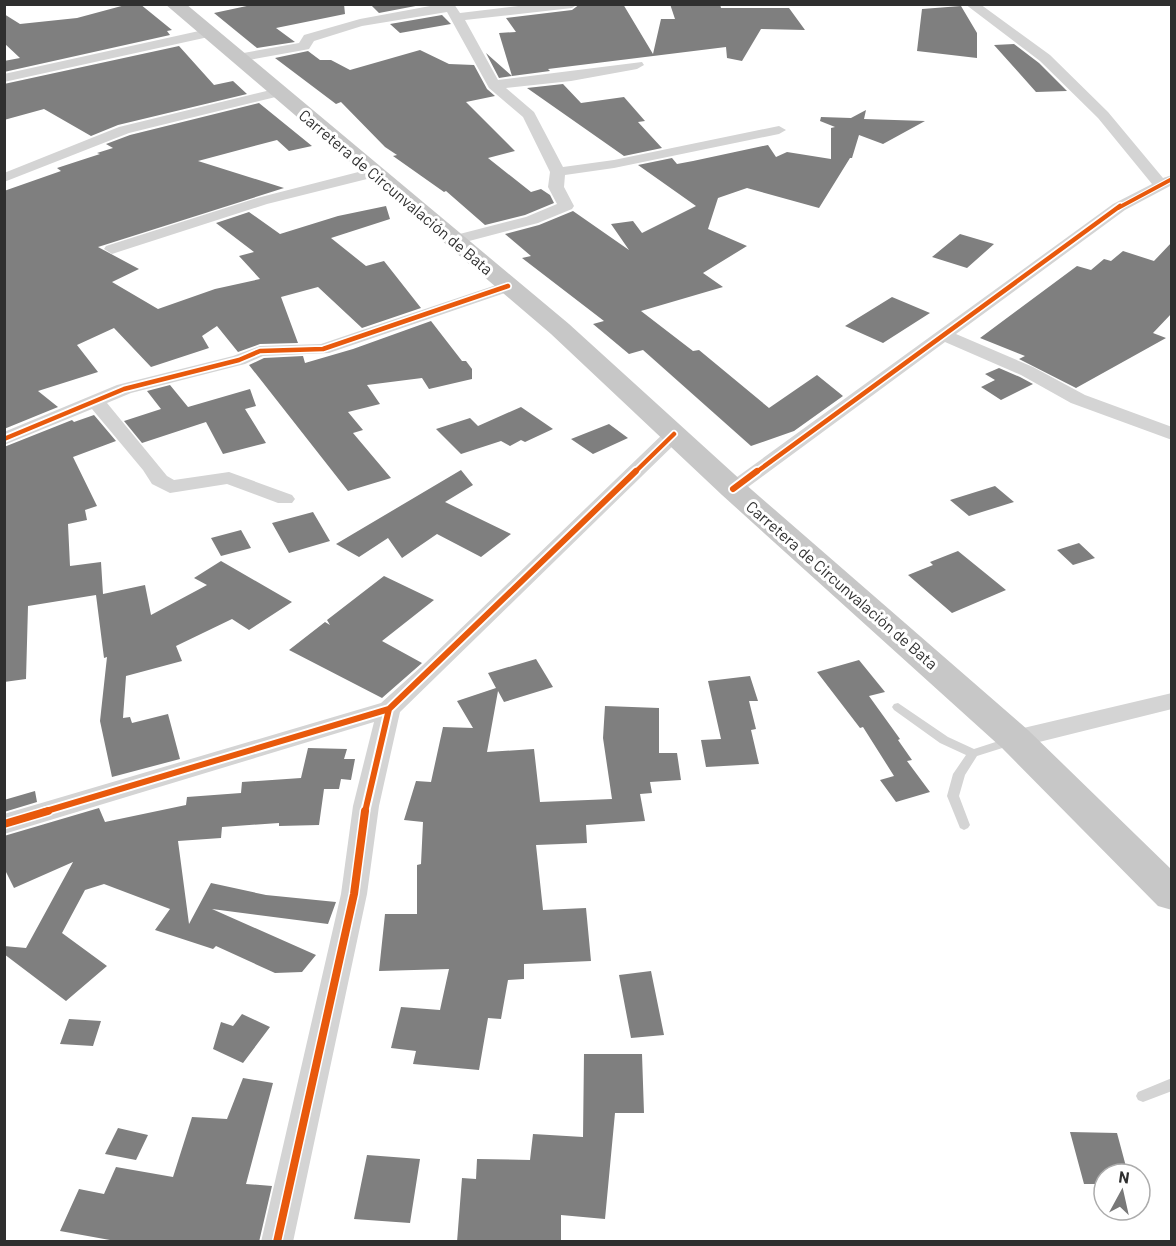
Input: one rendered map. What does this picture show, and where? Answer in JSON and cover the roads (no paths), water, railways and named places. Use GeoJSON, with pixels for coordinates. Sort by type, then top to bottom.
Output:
{"type":"FeatureCollection","features":[{"type":"Feature","properties":{"kind":"main road","name":"Carretera de Circunvalación de Bata"},"geometry":{"type":"LineString","coordinates":[[174,4],[560,329],[733,489],[1015,739],[1172,894]]}},
{"type":"Feature","properties":{"kind":"street"},"geometry":{"type":"LineString","coordinates":[[238,58],[304,46],[309,38],[335,29],[451,10],[572,4]]}},
{"type":"Feature","properties":{"kind":"street"},"geometry":{"type":"LineString","coordinates":[[733,489],[1119,207],[1166,182],[1045,58],[971,4]]}},
{"type":"Feature","properties":{"kind":"street"},"geometry":{"type":"LineString","coordinates":[[451,10],[494,86],[529,115],[558,172],[556,187],[566,206],[532,219],[454,240]]}},
{"type":"Feature","properties":{"kind":"street"},"geometry":{"type":"LineString","coordinates":[[4,78],[208,33]]}},
{"type":"Feature","properties":{"kind":"street"},"geometry":{"type":"LineString","coordinates":[[494,86],[571,77],[638,65]]}},
{"type":"Feature","properties":{"kind":"street"},"geometry":{"type":"LineString","coordinates":[[4,178],[124,130],[279,92]]}},
{"type":"Feature","properties":{"kind":"street"},"geometry":{"type":"LineString","coordinates":[[558,172],[614,164],[779,130]]}},
{"type":"Feature","properties":{"kind":"street"},"geometry":{"type":"LineString","coordinates":[[112,249],[262,201],[374,173]]}},
{"type":"Feature","properties":{"kind":"street"},"geometry":{"type":"LineString","coordinates":[[4,438],[124,389],[239,360],[260,351],[323,349],[508,286]]}},
{"type":"Feature","properties":{"kind":"street"},"geometry":{"type":"LineString","coordinates":[[943,335],[1027,371],[1078,399],[1172,434]]}},
{"type":"Feature","properties":{"kind":"street"},"geometry":{"type":"LineString","coordinates":[[96,402],[151,467],[159,480],[170,487],[229,478],[285,499]]}},
{"type":"Feature","properties":{"kind":"street"},"geometry":{"type":"LineString","coordinates":[[4,824],[389,709],[431,671],[674,434]]}},
{"type":"Feature","properties":{"kind":"street"},"geometry":{"type":"LineString","coordinates":[[1015,739],[1172,701]]}},
{"type":"Feature","properties":{"kind":"street"},"geometry":{"type":"LineString","coordinates":[[277,1242],[352,906],[366,806],[389,709]]}},
{"type":"Feature","properties":{"kind":"lane"},"geometry":{"type":"LineString","coordinates":[[898,707],[944,740],[973,753]]}},
{"type":"Feature","properties":{"kind":"lane"},"geometry":{"type":"LineString","coordinates":[[964,825],[953,796],[958,774],[973,753],[1015,739]]}},
{"type":"Feature","properties":{"kind":"lane"},"geometry":{"type":"LineString","coordinates":[[1143,1096],[1172,1084]]}}]}
